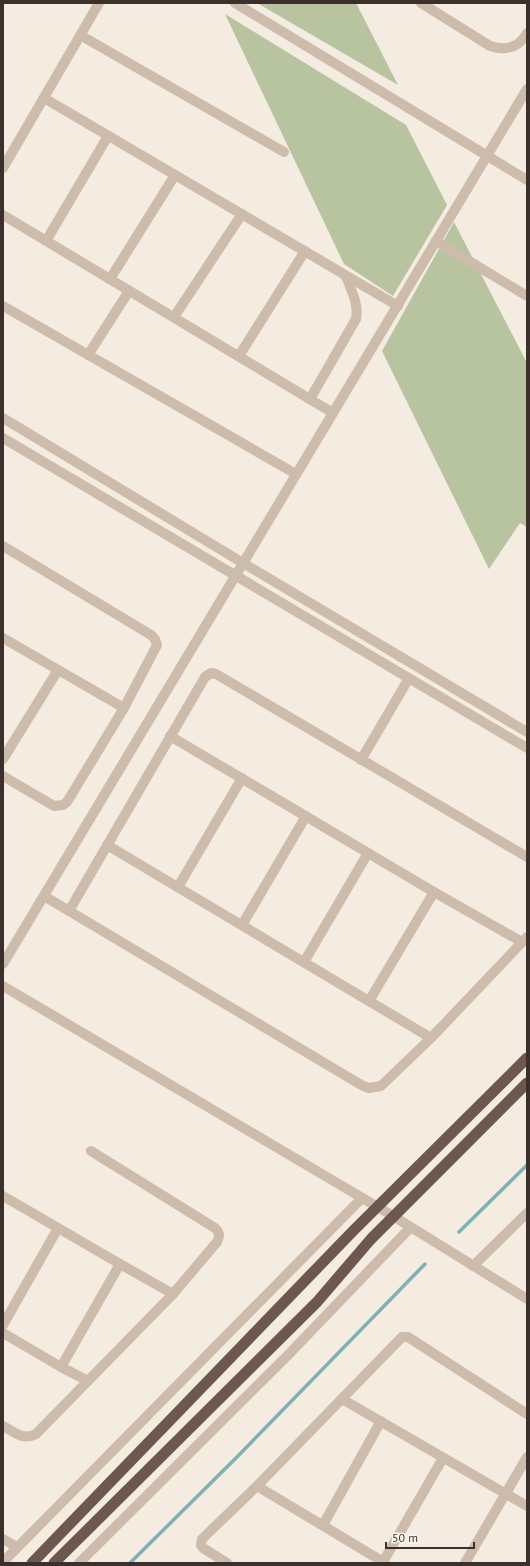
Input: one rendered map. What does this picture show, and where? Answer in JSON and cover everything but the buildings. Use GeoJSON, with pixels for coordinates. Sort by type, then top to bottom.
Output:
{"type":"FeatureCollection","features":[{"type":"Feature","properties":{"kind":"highway"},"geometry":{"type":"LineString","coordinates":[[32,1563],[377,1207],[527,1058]]}},
{"type":"Feature","properties":{"kind":"highway"},"geometry":{"type":"LineString","coordinates":[[54,1563],[317,1302],[370,1239],[527,1082]]}},
{"type":"Feature","properties":{"kind":"street"},"geometry":{"type":"LineString","coordinates":[[3,168],[7,152],[44,98],[99,3]]}},
{"type":"Feature","properties":{"kind":"street"},"geometry":{"type":"LineString","coordinates":[[235,3],[527,180]]}},
{"type":"Feature","properties":{"kind":"street"},"geometry":{"type":"LineString","coordinates":[[421,3],[490,46],[498,49],[508,49],[517,45],[527,33]]}},
{"type":"Feature","properties":{"kind":"street"},"geometry":{"type":"LineString","coordinates":[[80,35],[284,152]]}},
{"type":"Feature","properties":{"kind":"street"},"geometry":{"type":"LineString","coordinates":[[3,964],[527,89]]}},
{"type":"Feature","properties":{"kind":"street"},"geometry":{"type":"LineString","coordinates":[[44,98],[398,306]]}},
{"type":"Feature","properties":{"kind":"street"},"geometry":{"type":"LineString","coordinates":[[46,241],[108,136]]}},
{"type":"Feature","properties":{"kind":"street"},"geometry":{"type":"LineString","coordinates":[[110,279],[175,175]]}},
{"type":"Feature","properties":{"kind":"street"},"geometry":{"type":"LineString","coordinates":[[174,317],[242,214]]}},
{"type":"Feature","properties":{"kind":"street"},"geometry":{"type":"LineString","coordinates":[[3,215],[333,413]]}},
{"type":"Feature","properties":{"kind":"street"},"geometry":{"type":"LineString","coordinates":[[436,241],[527,296]]}},
{"type":"Feature","properties":{"kind":"street"},"geometry":{"type":"LineString","coordinates":[[239,356],[305,252]]}},
{"type":"Feature","properties":{"kind":"street"},"geometry":{"type":"LineString","coordinates":[[310,399],[358,313],[346,276]]}},
{"type":"Feature","properties":{"kind":"street"},"geometry":{"type":"LineString","coordinates":[[88,356],[129,291]]}},
{"type":"Feature","properties":{"kind":"street"},"geometry":{"type":"LineString","coordinates":[[3,306],[296,474]]}},
{"type":"Feature","properties":{"kind":"street"},"geometry":{"type":"LineString","coordinates":[[3,418],[527,732]]}},
{"type":"Feature","properties":{"kind":"street"},"geometry":{"type":"LineString","coordinates":[[3,438],[527,748]]}},
{"type":"Feature","properties":{"kind":"street"},"geometry":{"type":"LineString","coordinates":[[3,546],[151,635],[155,639],[157,645],[124,708],[67,802],[63,805],[54,806],[3,776]]}},
{"type":"Feature","properties":{"kind":"street"},"geometry":{"type":"LineString","coordinates":[[3,638],[124,708]]}},
{"type":"Feature","properties":{"kind":"street"},"geometry":{"type":"LineString","coordinates":[[3,759],[58,670]]}},
{"type":"Feature","properties":{"kind":"street"},"geometry":{"type":"LineString","coordinates":[[69,911],[205,677],[211,673],[216,674],[527,857]]}},
{"type":"Feature","properties":{"kind":"street"},"geometry":{"type":"LineString","coordinates":[[361,760],[409,678]]}},
{"type":"Feature","properties":{"kind":"street"},"geometry":{"type":"LineString","coordinates":[[44,896],[363,1086],[369,1088],[381,1086],[431,1038],[525,940],[434,892],[170,736]]}},
{"type":"Feature","properties":{"kind":"street"},"geometry":{"type":"LineString","coordinates":[[178,887],[242,778]]}},
{"type":"Feature","properties":{"kind":"street"},"geometry":{"type":"LineString","coordinates":[[242,925],[306,816]]}},
{"type":"Feature","properties":{"kind":"street"},"geometry":{"type":"LineString","coordinates":[[107,845],[431,1038]]}},
{"type":"Feature","properties":{"kind":"street"},"geometry":{"type":"LineString","coordinates":[[304,962],[368,853]]}},
{"type":"Feature","properties":{"kind":"street"},"geometry":{"type":"LineString","coordinates":[[369,1001],[434,892]]}},
{"type":"Feature","properties":{"kind":"street"},"geometry":{"type":"LineString","coordinates":[[3,986],[393,1216],[410,1228],[527,1299]]}},
{"type":"Feature","properties":{"kind":"street"},"geometry":{"type":"LineString","coordinates":[[3,1426],[26,1438],[36,1434],[173,1294],[218,1242],[220,1237],[219,1232],[215,1228],[91,1152]]}},
{"type":"Feature","properties":{"kind":"street"},"geometry":{"type":"LineString","coordinates":[[3,1196],[173,1294]]}},
{"type":"Feature","properties":{"kind":"street"},"geometry":{"type":"LineString","coordinates":[[5,1557],[17,1547],[362,1198]]}},
{"type":"Feature","properties":{"kind":"street"},"geometry":{"type":"LineString","coordinates":[[473,1266],[527,1213]]}},
{"type":"Feature","properties":{"kind":"street"},"geometry":{"type":"LineString","coordinates":[[3,1325],[58,1228]]}},
{"type":"Feature","properties":{"kind":"street"},"geometry":{"type":"LineString","coordinates":[[79,1563],[290,1354],[410,1228]]}},
{"type":"Feature","properties":{"kind":"street"},"geometry":{"type":"LineString","coordinates":[[61,1367],[120,1264]]}},
{"type":"Feature","properties":{"kind":"street"},"geometry":{"type":"LineString","coordinates":[[3,1333],[88,1381]]}},
{"type":"Feature","properties":{"kind":"street"},"geometry":{"type":"LineString","coordinates":[[227,1563],[203,1548],[201,1541],[342,1399],[399,1338],[405,1336],[408,1337],[527,1414]]}},
{"type":"Feature","properties":{"kind":"street"},"geometry":{"type":"LineString","coordinates":[[342,1399],[527,1506]]}},
{"type":"Feature","properties":{"kind":"street"},"geometry":{"type":"LineString","coordinates":[[323,1525],[380,1421]]}},
{"type":"Feature","properties":{"kind":"street"},"geometry":{"type":"LineString","coordinates":[[465,1563],[527,1457]]}},
{"type":"Feature","properties":{"kind":"street"},"geometry":{"type":"LineString","coordinates":[[257,1486],[384,1562],[443,1458]]}},
{"type":"Feature","properties":{"kind":"street"},"geometry":{"type":"LineString","coordinates":[[3,1539],[17,1547]]}},
{"type":"Feature","properties":{"kind":"green space"},"geometry":{"type":"Polygon","coordinates":[[[257,3],[356,3],[398,85],[257,3]]]}},
{"type":"Feature","properties":{"kind":"green space"},"geometry":{"type":"Polygon","coordinates":[[[225,14],[406,125],[447,205],[393,296],[344,264],[225,14]]]}},
{"type":"Feature","properties":{"kind":"green space"},"geometry":{"type":"Polygon","coordinates":[[[454,222],[527,363],[527,527],[520,523],[489,569],[382,351],[454,222]]]}},
{"type":"Feature","properties":{"kind":"waterway"},"geometry":{"type":"LineString","coordinates":[[459,1232],[527,1165]]}},
{"type":"Feature","properties":{"kind":"waterway"},"geometry":{"type":"LineString","coordinates":[[130,1563],[237,1457],[425,1264]]}}]}
